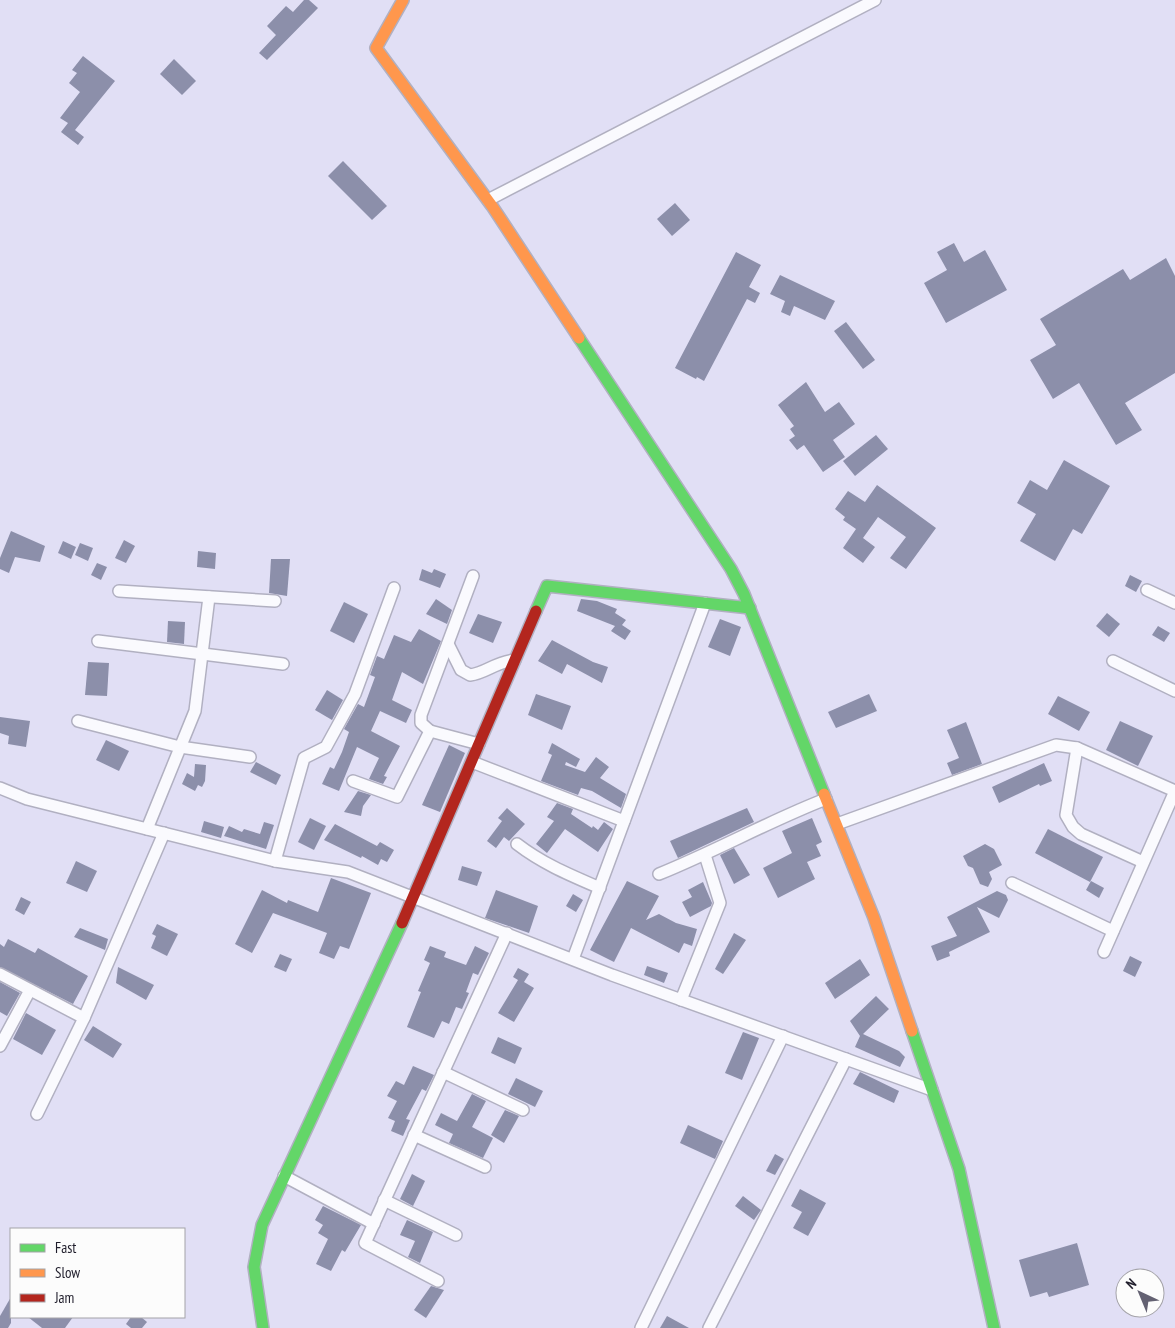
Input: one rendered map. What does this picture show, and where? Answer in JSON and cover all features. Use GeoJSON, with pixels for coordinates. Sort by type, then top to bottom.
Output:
{"type":"FeatureCollection","features":[{"type":"Feature","properties":{"kind":"street"},"geometry":{"type":"LineString","coordinates":[[403,0],[376,48],[488,200],[731,569],[750,608],[874,918],[959,1169],[994,1328]]}},
{"type":"Feature","properties":{"kind":"street"},"geometry":{"type":"LineString","coordinates":[[488,200],[876,0]]}},
{"type":"Feature","properties":{"kind":"street"},"geometry":{"type":"LineString","coordinates":[[473,576],[422,715],[421,723],[430,731],[479,744]]}},
{"type":"Feature","properties":{"kind":"street"},"geometry":{"type":"LineString","coordinates":[[262,1328],[254,1267],[262,1225],[414,898],[547,586],[750,608]]}},
{"type":"Feature","properties":{"kind":"street"},"geometry":{"type":"LineString","coordinates":[[276,861],[304,758],[326,746],[355,694],[394,588]]}},
{"type":"Feature","properties":{"kind":"street"},"geometry":{"type":"LineString","coordinates":[[1147,590],[1175,603]]}},
{"type":"Feature","properties":{"kind":"street"},"geometry":{"type":"LineString","coordinates":[[119,591],[275,600]]}},
{"type":"Feature","properties":{"kind":"street"},"geometry":{"type":"LineString","coordinates":[[147,829],[195,711],[209,597]]}},
{"type":"Feature","properties":{"kind":"street"},"geometry":{"type":"LineString","coordinates":[[573,959],[705,603]]}},
{"type":"Feature","properties":{"kind":"street"},"geometry":{"type":"LineString","coordinates":[[98,641],[283,664]]}},
{"type":"Feature","properties":{"kind":"street"},"geometry":{"type":"LineString","coordinates":[[448,644],[462,670],[470,675],[477,674],[499,662],[515,660]]}},
{"type":"Feature","properties":{"kind":"street"},"geometry":{"type":"LineString","coordinates":[[1113,661],[1175,691]]}},
{"type":"Feature","properties":{"kind":"street"},"geometry":{"type":"LineString","coordinates":[[78,721],[180,747],[250,756]]}},
{"type":"Feature","properties":{"kind":"street"},"geometry":{"type":"LineString","coordinates":[[353,781],[397,797],[430,731]]}},
{"type":"Feature","properties":{"kind":"street"},"geometry":{"type":"LineString","coordinates":[[836,824],[1056,745],[1076,748],[1175,791],[1104,952]]}},
{"type":"Feature","properties":{"kind":"street"},"geometry":{"type":"LineString","coordinates":[[1076,748],[1066,815],[1081,834],[1143,862]]}},
{"type":"Feature","properties":{"kind":"street"},"geometry":{"type":"LineString","coordinates":[[472,762],[624,821]]}},
{"type":"Feature","properties":{"kind":"street"},"geometry":{"type":"LineString","coordinates":[[0,788],[27,799],[276,861],[348,872],[681,1000],[932,1090]]}},
{"type":"Feature","properties":{"kind":"street"},"geometry":{"type":"LineString","coordinates":[[659,874],[705,855],[792,813],[826,799]]}},
{"type":"Feature","properties":{"kind":"street"},"geometry":{"type":"LineString","coordinates":[[37,1114],[84,1018],[164,833]]}},
{"type":"Feature","properties":{"kind":"street"},"geometry":{"type":"LineString","coordinates":[[517,844],[536,859],[600,888]]}},
{"type":"Feature","properties":{"kind":"street"},"geometry":{"type":"LineString","coordinates":[[681,1000],[720,903],[705,855]]}},
{"type":"Feature","properties":{"kind":"street"},"geometry":{"type":"LineString","coordinates":[[1012,883],[1113,931]]}},
{"type":"Feature","properties":{"kind":"street"},"geometry":{"type":"LineString","coordinates":[[438,1281],[365,1243],[507,934]]}},
{"type":"Feature","properties":{"kind":"street"},"geometry":{"type":"LineString","coordinates":[[0,974],[84,1018]]}},
{"type":"Feature","properties":{"kind":"street"},"geometry":{"type":"LineString","coordinates":[[0,1046],[30,990]]}},
{"type":"Feature","properties":{"kind":"street"},"geometry":{"type":"LineString","coordinates":[[641,1328],[783,1036]]}},
{"type":"Feature","properties":{"kind":"street"},"geometry":{"type":"LineString","coordinates":[[709,1328],[846,1059]]}},
{"type":"Feature","properties":{"kind":"street"},"geometry":{"type":"LineString","coordinates":[[443,1072],[524,1110]]}},
{"type":"Feature","properties":{"kind":"street"},"geometry":{"type":"LineString","coordinates":[[414,1135],[485,1168]]}},
{"type":"Feature","properties":{"kind":"street"},"geometry":{"type":"LineString","coordinates":[[284,1176],[374,1224]]}},
{"type":"Feature","properties":{"kind":"street"},"geometry":{"type":"LineString","coordinates":[[384,1200],[456,1235]]}},
{"type":"Feature","properties":{"kind":"building"},"geometry":{"type":"Polygon","coordinates":[[[304,0],[309,0],[318,8],[267,60],[259,53],[276,35],[267,26],[286,6],[293,12],[304,0]]]}},
{"type":"Feature","properties":{"kind":"building"},"geometry":{"type":"Polygon","coordinates":[[[83,56],[115,81],[75,130],[84,137],[78,145],[61,132],[68,123],[60,118],[80,92],[69,83],[77,73],[72,70],[83,56]]]}},
{"type":"Feature","properties":{"kind":"building"},"geometry":{"type":"Polygon","coordinates":[[[174,59],[196,81],[182,95],[160,74],[174,59]]]}},
{"type":"Feature","properties":{"kind":"building"},"geometry":{"type":"Polygon","coordinates":[[[343,161],[387,206],[372,220],[328,176],[343,161]]]}},
{"type":"Feature","properties":{"kind":"building"},"geometry":{"type":"Polygon","coordinates":[[[675,203],[690,220],[672,236],[657,219],[675,203]]]}},
{"type":"Feature","properties":{"kind":"building"},"geometry":{"type":"Polygon","coordinates":[[[954,243],[964,262],[985,250],[1007,290],[946,323],[924,283],[947,270],[937,252],[954,243]]]}},
{"type":"Feature","properties":{"kind":"building"},"geometry":{"type":"Polygon","coordinates":[[[736,252],[761,265],[749,287],[760,293],[755,303],[747,299],[704,381],[697,377],[696,379],[675,368],[736,252]]]}},
{"type":"Feature","properties":{"kind":"building"},"geometry":{"type":"Polygon","coordinates":[[[1166,258],[1175,276],[1175,373],[1125,403],[1142,430],[1116,445],[1079,383],[1053,399],[1030,360],[1056,345],[1040,319],[1123,269],[1130,280],[1166,258]]]}},
{"type":"Feature","properties":{"kind":"building"},"geometry":{"type":"Polygon","coordinates":[[[780,275],[835,301],[825,320],[794,306],[790,316],[781,312],[785,301],[770,294],[780,275]]]}},
{"type":"Feature","properties":{"kind":"building"},"geometry":{"type":"Polygon","coordinates":[[[846,322],[875,360],[863,369],[834,331],[846,322]]]}},
{"type":"Feature","properties":{"kind":"building"},"geometry":{"type":"Polygon","coordinates":[[[806,382],[825,412],[839,402],[855,424],[833,440],[845,457],[823,472],[804,445],[797,450],[789,440],[795,436],[790,429],[794,426],[778,405],[806,382]]]}},
{"type":"Feature","properties":{"kind":"building"},"geometry":{"type":"Polygon","coordinates":[[[876,435],[888,449],[855,476],[843,461],[876,435]]]}},
{"type":"Feature","properties":{"kind":"building"},"geometry":{"type":"Polygon","coordinates":[[[1064,460],[1110,486],[1082,534],[1073,529],[1055,561],[1020,541],[1036,514],[1017,503],[1030,480],[1047,490],[1064,460]]]}},
{"type":"Feature","properties":{"kind":"building"},"geometry":{"type":"Polygon","coordinates":[[[877,485],[936,528],[906,569],[890,558],[906,537],[878,517],[863,538],[875,547],[863,563],[843,548],[856,529],[843,520],[845,517],[835,509],[848,491],[865,502],[877,485]]]}},
{"type":"Feature","properties":{"kind":"building"},"geometry":{"type":"Polygon","coordinates":[[[11,531],[45,546],[40,562],[15,557],[9,573],[0,569],[0,558],[11,531]]]}},
{"type":"Feature","properties":{"kind":"building"},"geometry":{"type":"Polygon","coordinates":[[[124,540],[135,546],[126,563],[115,558],[124,540]]]}},
{"type":"Feature","properties":{"kind":"building"},"geometry":{"type":"Polygon","coordinates":[[[63,541],[76,547],[71,559],[58,553],[63,541]]]}},
{"type":"Feature","properties":{"kind":"building"},"geometry":{"type":"Polygon","coordinates":[[[80,543],[93,548],[88,561],[75,555],[80,543]]]}},
{"type":"Feature","properties":{"kind":"building"},"geometry":{"type":"Polygon","coordinates":[[[198,551],[216,553],[215,569],[197,567],[198,551]]]}},
{"type":"Feature","properties":{"kind":"building"},"geometry":{"type":"Polygon","coordinates":[[[271,559],[290,559],[287,596],[269,593],[271,559]]]}},
{"type":"Feature","properties":{"kind":"building"},"geometry":{"type":"Polygon","coordinates":[[[97,563],[107,567],[101,580],[91,575],[97,563]]]}},
{"type":"Feature","properties":{"kind":"building"},"geometry":{"type":"Polygon","coordinates":[[[422,569],[432,573],[434,569],[446,574],[440,588],[419,580],[422,569]]]}},
{"type":"Feature","properties":{"kind":"building"},"geometry":{"type":"Polygon","coordinates":[[[1130,575],[1142,581],[1136,592],[1125,586],[1130,575]]]}},
{"type":"Feature","properties":{"kind":"building"},"geometry":{"type":"Polygon","coordinates":[[[436,599],[452,610],[447,624],[426,614],[436,599]]]}},
{"type":"Feature","properties":{"kind":"building"},"geometry":{"type":"Polygon","coordinates":[[[581,599],[597,601],[617,609],[615,613],[626,620],[622,625],[631,631],[625,640],[611,631],[615,626],[577,611],[581,599]]]}},
{"type":"Feature","properties":{"kind":"building"},"geometry":{"type":"Polygon","coordinates":[[[344,602],[368,614],[354,643],[330,631],[344,602]]]}},
{"type":"Feature","properties":{"kind":"building"},"geometry":{"type":"Polygon","coordinates":[[[1107,613],[1120,624],[1109,637],[1096,626],[1107,613]]]}},
{"type":"Feature","properties":{"kind":"building"},"geometry":{"type":"Polygon","coordinates":[[[478,614],[502,622],[493,643],[469,633],[478,614]]]}},
{"type":"Feature","properties":{"kind":"building"},"geometry":{"type":"Polygon","coordinates":[[[720,619],[741,627],[730,656],[708,647],[720,619]]]}},
{"type":"Feature","properties":{"kind":"building"},"geometry":{"type":"Polygon","coordinates":[[[168,621],[185,622],[184,644],[167,642],[168,621]]]}},
{"type":"Feature","properties":{"kind":"building"},"geometry":{"type":"Polygon","coordinates":[[[1158,626],[1170,633],[1164,642],[1152,635],[1158,626]]]}},
{"type":"Feature","properties":{"kind":"building"},"geometry":{"type":"Polygon","coordinates":[[[419,629],[441,641],[423,684],[402,672],[392,700],[412,710],[406,723],[380,711],[371,731],[400,746],[384,776],[387,777],[383,784],[369,779],[379,758],[357,747],[339,791],[322,784],[330,767],[334,769],[342,752],[349,732],[344,729],[358,704],[364,707],[375,677],[370,675],[377,656],[384,659],[394,635],[411,642],[419,629]]]}},
{"type":"Feature","properties":{"kind":"building"},"geometry":{"type":"Polygon","coordinates":[[[552,640],[593,662],[608,667],[602,683],[567,664],[562,674],[538,661],[552,640]]]}},
{"type":"Feature","properties":{"kind":"building"},"geometry":{"type":"Polygon","coordinates":[[[88,662],[109,663],[107,696],[85,695],[88,662]]]}},
{"type":"Feature","properties":{"kind":"building"},"geometry":{"type":"Polygon","coordinates":[[[327,690],[343,700],[332,720],[315,710],[327,690]]]}},
{"type":"Feature","properties":{"kind":"building"},"geometry":{"type":"Polygon","coordinates":[[[536,694],[571,706],[562,730],[528,715],[536,694]]]}},
{"type":"Feature","properties":{"kind":"building"},"geometry":{"type":"Polygon","coordinates":[[[869,694],[877,711],[836,728],[828,712],[869,694]]]}},
{"type":"Feature","properties":{"kind":"building"},"geometry":{"type":"Polygon","coordinates":[[[1058,696],[1090,712],[1079,731],[1048,714],[1058,696]]]}},
{"type":"Feature","properties":{"kind":"building"},"geometry":{"type":"Polygon","coordinates":[[[0,717],[30,721],[26,747],[8,744],[9,736],[0,733],[0,717]]]}},
{"type":"Feature","properties":{"kind":"building"},"geometry":{"type":"Polygon","coordinates":[[[1120,721],[1153,736],[1138,766],[1106,750],[1120,721]]]}},
{"type":"Feature","properties":{"kind":"building"},"geometry":{"type":"Polygon","coordinates":[[[966,722],[982,764],[952,775],[947,763],[959,758],[947,730],[966,722]]]}},
{"type":"Feature","properties":{"kind":"building"},"geometry":{"type":"Polygon","coordinates":[[[106,740],[129,751],[119,771],[96,760],[106,740]]]}},
{"type":"Feature","properties":{"kind":"building"},"geometry":{"type":"Polygon","coordinates":[[[552,743],[580,759],[576,767],[566,762],[565,765],[585,772],[596,757],[609,767],[600,778],[626,794],[621,808],[592,791],[581,788],[578,795],[541,781],[552,755],[548,753],[552,743]]]}},
{"type":"Feature","properties":{"kind":"building"},"geometry":{"type":"Polygon","coordinates":[[[449,745],[465,753],[440,812],[422,805],[449,745]]]}},
{"type":"Feature","properties":{"kind":"building"},"geometry":{"type":"Polygon","coordinates":[[[256,762],[281,775],[276,785],[250,772],[256,762]]]}},
{"type":"Feature","properties":{"kind":"building"},"geometry":{"type":"Polygon","coordinates":[[[1044,763],[1052,781],[1040,786],[1039,784],[999,803],[992,787],[1044,763]]]}},
{"type":"Feature","properties":{"kind":"building"},"geometry":{"type":"Polygon","coordinates":[[[195,764],[206,765],[205,781],[202,787],[198,785],[195,791],[182,784],[187,773],[194,777],[195,764]]]}},
{"type":"Feature","properties":{"kind":"building"},"geometry":{"type":"Polygon","coordinates":[[[358,791],[371,795],[363,806],[361,816],[344,812],[358,791]]]}},
{"type":"Feature","properties":{"kind":"building"},"geometry":{"type":"Polygon","coordinates":[[[557,803],[573,809],[571,814],[592,828],[593,826],[598,830],[604,822],[613,829],[598,852],[565,829],[547,853],[536,844],[554,821],[547,817],[557,803]]]}},
{"type":"Feature","properties":{"kind":"building"},"geometry":{"type":"Polygon","coordinates":[[[507,808],[525,824],[509,841],[504,837],[496,848],[487,841],[502,821],[498,818],[507,808]]]}},
{"type":"Feature","properties":{"kind":"building"},"geometry":{"type":"Polygon","coordinates":[[[747,808],[754,822],[678,858],[670,841],[747,808]]]}},
{"type":"Feature","properties":{"kind":"building"},"geometry":{"type":"Polygon","coordinates":[[[310,818],[326,826],[314,850],[298,842],[310,818]]]}},
{"type":"Feature","properties":{"kind":"building"},"geometry":{"type":"Polygon","coordinates":[[[812,818],[822,842],[816,845],[821,856],[807,862],[815,879],[778,898],[763,868],[792,853],[782,831],[812,818]]]}},
{"type":"Feature","properties":{"kind":"building"},"geometry":{"type":"Polygon","coordinates":[[[204,821],[224,827],[221,838],[201,832],[204,821]]]}},
{"type":"Feature","properties":{"kind":"building"},"geometry":{"type":"Polygon","coordinates":[[[264,822],[274,825],[266,849],[224,836],[229,826],[242,832],[244,829],[260,834],[264,822]]]}},
{"type":"Feature","properties":{"kind":"building"},"geometry":{"type":"Polygon","coordinates":[[[335,824],[377,846],[380,842],[394,850],[387,862],[381,859],[378,865],[362,856],[361,858],[324,840],[335,824]]]}},
{"type":"Feature","properties":{"kind":"building"},"geometry":{"type":"Polygon","coordinates":[[[1048,829],[1103,857],[1090,882],[1035,853],[1048,829]]]}},
{"type":"Feature","properties":{"kind":"building"},"geometry":{"type":"Polygon","coordinates":[[[985,844],[994,849],[1002,865],[989,872],[992,879],[988,887],[980,884],[973,868],[968,866],[963,856],[985,844]]]}},
{"type":"Feature","properties":{"kind":"building"},"geometry":{"type":"Polygon","coordinates":[[[734,848],[750,875],[734,884],[720,855],[734,848]]]}},
{"type":"Feature","properties":{"kind":"building"},"geometry":{"type":"Polygon","coordinates":[[[76,861],[97,871],[87,892],[66,883],[76,861]]]}},
{"type":"Feature","properties":{"kind":"building"},"geometry":{"type":"Polygon","coordinates":[[[462,866],[482,872],[477,886],[458,880],[462,866]]]}},
{"type":"Feature","properties":{"kind":"building"},"geometry":{"type":"Polygon","coordinates":[[[331,878],[371,893],[349,949],[340,946],[334,959],[319,953],[327,933],[273,913],[252,953],[235,944],[262,890],[287,903],[288,900],[318,912],[331,878]]]}},
{"type":"Feature","properties":{"kind":"building"},"geometry":{"type":"Polygon","coordinates":[[[627,881],[659,896],[646,920],[659,914],[676,923],[697,929],[692,946],[684,943],[679,953],[631,928],[614,962],[590,950],[627,881]]]}},
{"type":"Feature","properties":{"kind":"building"},"geometry":{"type":"Polygon","coordinates":[[[1091,881],[1104,888],[1099,898],[1086,890],[1091,881]]]}},
{"type":"Feature","properties":{"kind":"building"},"geometry":{"type":"Polygon","coordinates":[[[703,882],[712,903],[711,906],[690,917],[682,902],[692,897],[688,890],[703,882]]]}},
{"type":"Feature","properties":{"kind":"building"},"geometry":{"type":"Polygon","coordinates":[[[496,890],[538,906],[529,933],[485,918],[496,890]]]}},
{"type":"Feature","properties":{"kind":"building"},"geometry":{"type":"Polygon","coordinates":[[[997,891],[1006,895],[1008,900],[999,918],[977,907],[990,932],[949,952],[950,956],[937,961],[931,946],[957,936],[947,917],[997,891]]]}},
{"type":"Feature","properties":{"kind":"building"},"geometry":{"type":"Polygon","coordinates":[[[573,894],[583,900],[576,912],[566,906],[573,894]]]}},
{"type":"Feature","properties":{"kind":"building"},"geometry":{"type":"Polygon","coordinates":[[[21,897],[31,902],[24,915],[15,910],[21,897]]]}},
{"type":"Feature","properties":{"kind":"building"},"geometry":{"type":"Polygon","coordinates":[[[157,924],[178,934],[167,956],[151,948],[156,936],[152,934],[157,924]]]}},
{"type":"Feature","properties":{"kind":"building"},"geometry":{"type":"Polygon","coordinates":[[[80,928],[108,939],[105,950],[74,937],[80,928]]]}},
{"type":"Feature","properties":{"kind":"building"},"geometry":{"type":"Polygon","coordinates":[[[734,933],[746,940],[723,974],[715,969],[734,933]]]}},
{"type":"Feature","properties":{"kind":"building"},"geometry":{"type":"Polygon","coordinates":[[[8,939],[35,953],[38,948],[88,976],[73,1004],[0,967],[0,944],[4,947],[8,939]]]}},
{"type":"Feature","properties":{"kind":"building"},"geometry":{"type":"Polygon","coordinates":[[[430,946],[446,952],[444,957],[466,965],[475,946],[489,953],[478,975],[473,973],[466,992],[469,993],[462,1009],[456,1007],[449,1024],[442,1021],[434,1038],[407,1027],[421,992],[418,991],[430,963],[424,960],[430,946]]]}},
{"type":"Feature","properties":{"kind":"building"},"geometry":{"type":"Polygon","coordinates":[[[280,954],[292,959],[286,972],[274,967],[280,954]]]}},
{"type":"Feature","properties":{"kind":"building"},"geometry":{"type":"Polygon","coordinates":[[[1130,956],[1142,962],[1135,977],[1123,971],[1130,956]]]}},
{"type":"Feature","properties":{"kind":"building"},"geometry":{"type":"Polygon","coordinates":[[[860,959],[870,975],[835,999],[825,983],[860,959]]]}},
{"type":"Feature","properties":{"kind":"building"},"geometry":{"type":"Polygon","coordinates":[[[647,966],[668,973],[664,983],[644,975],[647,966]]]}},
{"type":"Feature","properties":{"kind":"building"},"geometry":{"type":"Polygon","coordinates":[[[118,967],[154,985],[146,1000],[116,983],[118,967]]]}},
{"type":"Feature","properties":{"kind":"building"},"geometry":{"type":"Polygon","coordinates":[[[518,968],[529,974],[524,982],[534,988],[514,1022],[498,1013],[518,980],[513,977],[518,968]]]}},
{"type":"Feature","properties":{"kind":"building"},"geometry":{"type":"Polygon","coordinates":[[[0,982],[20,993],[7,1016],[0,1012],[0,982]]]}},
{"type":"Feature","properties":{"kind":"building"},"geometry":{"type":"Polygon","coordinates":[[[876,996],[889,1009],[863,1034],[899,1051],[905,1057],[900,1067],[855,1047],[860,1036],[850,1021],[876,996]]]}},
{"type":"Feature","properties":{"kind":"building"},"geometry":{"type":"Polygon","coordinates":[[[26,1013],[56,1030],[42,1055],[13,1039],[26,1013]]]}},
{"type":"Feature","properties":{"kind":"building"},"geometry":{"type":"Polygon","coordinates":[[[93,1026],[122,1044],[113,1058],[84,1040],[93,1026]]]}},
{"type":"Feature","properties":{"kind":"building"},"geometry":{"type":"Polygon","coordinates":[[[743,1032],[759,1038],[742,1080],[725,1073],[743,1032]]]}},
{"type":"Feature","properties":{"kind":"building"},"geometry":{"type":"Polygon","coordinates":[[[498,1037],[522,1048],[515,1064],[491,1053],[498,1037]]]}},
{"type":"Feature","properties":{"kind":"building"},"geometry":{"type":"Polygon","coordinates":[[[413,1066],[434,1075],[426,1091],[422,1089],[406,1119],[410,1120],[403,1136],[391,1131],[395,1121],[388,1118],[397,1101],[387,1096],[396,1081],[404,1085],[413,1066]]]}},
{"type":"Feature","properties":{"kind":"building"},"geometry":{"type":"Polygon","coordinates":[[[860,1072],[899,1091],[894,1103],[853,1084],[860,1072]]]}},
{"type":"Feature","properties":{"kind":"building"},"geometry":{"type":"Polygon","coordinates":[[[516,1078],[543,1091],[535,1107],[508,1094],[516,1078]]]}},
{"type":"Feature","properties":{"kind":"building"},"geometry":{"type":"Polygon","coordinates":[[[472,1094],[486,1101],[472,1127],[493,1138],[483,1158],[449,1143],[453,1134],[435,1125],[441,1113],[457,1121],[472,1094]]]}},
{"type":"Feature","properties":{"kind":"building"},"geometry":{"type":"Polygon","coordinates":[[[505,1110],[519,1116],[504,1143],[491,1135],[505,1110]]]}},
{"type":"Feature","properties":{"kind":"building"},"geometry":{"type":"Polygon","coordinates":[[[688,1125],[723,1141],[715,1159],[680,1143],[688,1125]]]}},
{"type":"Feature","properties":{"kind":"building"},"geometry":{"type":"Polygon","coordinates":[[[775,1154],[784,1159],[775,1175],[766,1171],[775,1154]]]}},
{"type":"Feature","properties":{"kind":"building"},"geometry":{"type":"Polygon","coordinates":[[[412,1174],[425,1181],[413,1206],[400,1199],[412,1174]]]}},
{"type":"Feature","properties":{"kind":"building"},"geometry":{"type":"Polygon","coordinates":[[[800,1189],[826,1203],[808,1236],[793,1228],[802,1212],[791,1206],[800,1189]]]}},
{"type":"Feature","properties":{"kind":"building"},"geometry":{"type":"Polygon","coordinates":[[[743,1196],[761,1210],[754,1220],[735,1206],[743,1196]]]}},
{"type":"Feature","properties":{"kind":"building"},"geometry":{"type":"Polygon","coordinates":[[[323,1206],[361,1225],[345,1252],[342,1250],[331,1271],[316,1264],[328,1239],[318,1233],[323,1225],[315,1220],[323,1206]]]}},
{"type":"Feature","properties":{"kind":"building"},"geometry":{"type":"Polygon","coordinates":[[[407,1220],[433,1232],[420,1263],[408,1257],[415,1241],[400,1235],[407,1220]]]}},
{"type":"Feature","properties":{"kind":"building"},"geometry":{"type":"Polygon","coordinates":[[[1077,1243],[1089,1285],[1049,1297],[1047,1292],[1030,1297],[1019,1260],[1077,1243]]]}},
{"type":"Feature","properties":{"kind":"building"},"geometry":{"type":"Polygon","coordinates":[[[431,1286],[444,1290],[426,1318],[414,1310],[431,1286]]]}},
{"type":"Feature","properties":{"kind":"building"},"geometry":{"type":"Polygon","coordinates":[[[10,1299],[11,1323],[8,1328],[0,1328],[0,1316],[10,1299]]]}},
{"type":"Feature","properties":{"kind":"building"},"geometry":{"type":"Polygon","coordinates":[[[667,1316],[689,1328],[660,1328],[667,1316]]]}},
{"type":"Feature","properties":{"kind":"building"},"geometry":{"type":"Polygon","coordinates":[[[29,1318],[72,1318],[65,1328],[42,1328],[29,1318]]]}},
{"type":"Feature","properties":{"kind":"building"},"geometry":{"type":"Polygon","coordinates":[[[130,1318],[142,1318],[147,1322],[142,1328],[131,1328],[126,1324],[130,1318]]]}},
{"type":"Feature","properties":{"kind":"traffic: fast"},"geometry":{"type":"LineString","coordinates":[[579,338],[731,569],[744,594],[824,794]]}},
{"type":"Feature","properties":{"kind":"traffic: fast"},"geometry":{"type":"LineString","coordinates":[[536,611],[547,586],[750,608]]}},
{"type":"Feature","properties":{"kind":"traffic: fast"},"geometry":{"type":"LineString","coordinates":[[263,1328],[254,1267],[262,1225],[402,923]]}},
{"type":"Feature","properties":{"kind":"traffic: fast"},"geometry":{"type":"LineString","coordinates":[[912,1031],[959,1169],[994,1328]]}},
{"type":"Feature","properties":{"kind":"traffic: slow"},"geometry":{"type":"LineString","coordinates":[[403,0],[376,48],[492,206],[579,338]]}},
{"type":"Feature","properties":{"kind":"traffic: slow"},"geometry":{"type":"LineString","coordinates":[[824,794],[874,918],[912,1031]]}},
{"type":"Feature","properties":{"kind":"traffic: jam"},"geometry":{"type":"LineString","coordinates":[[402,923],[536,611]]}}]}
